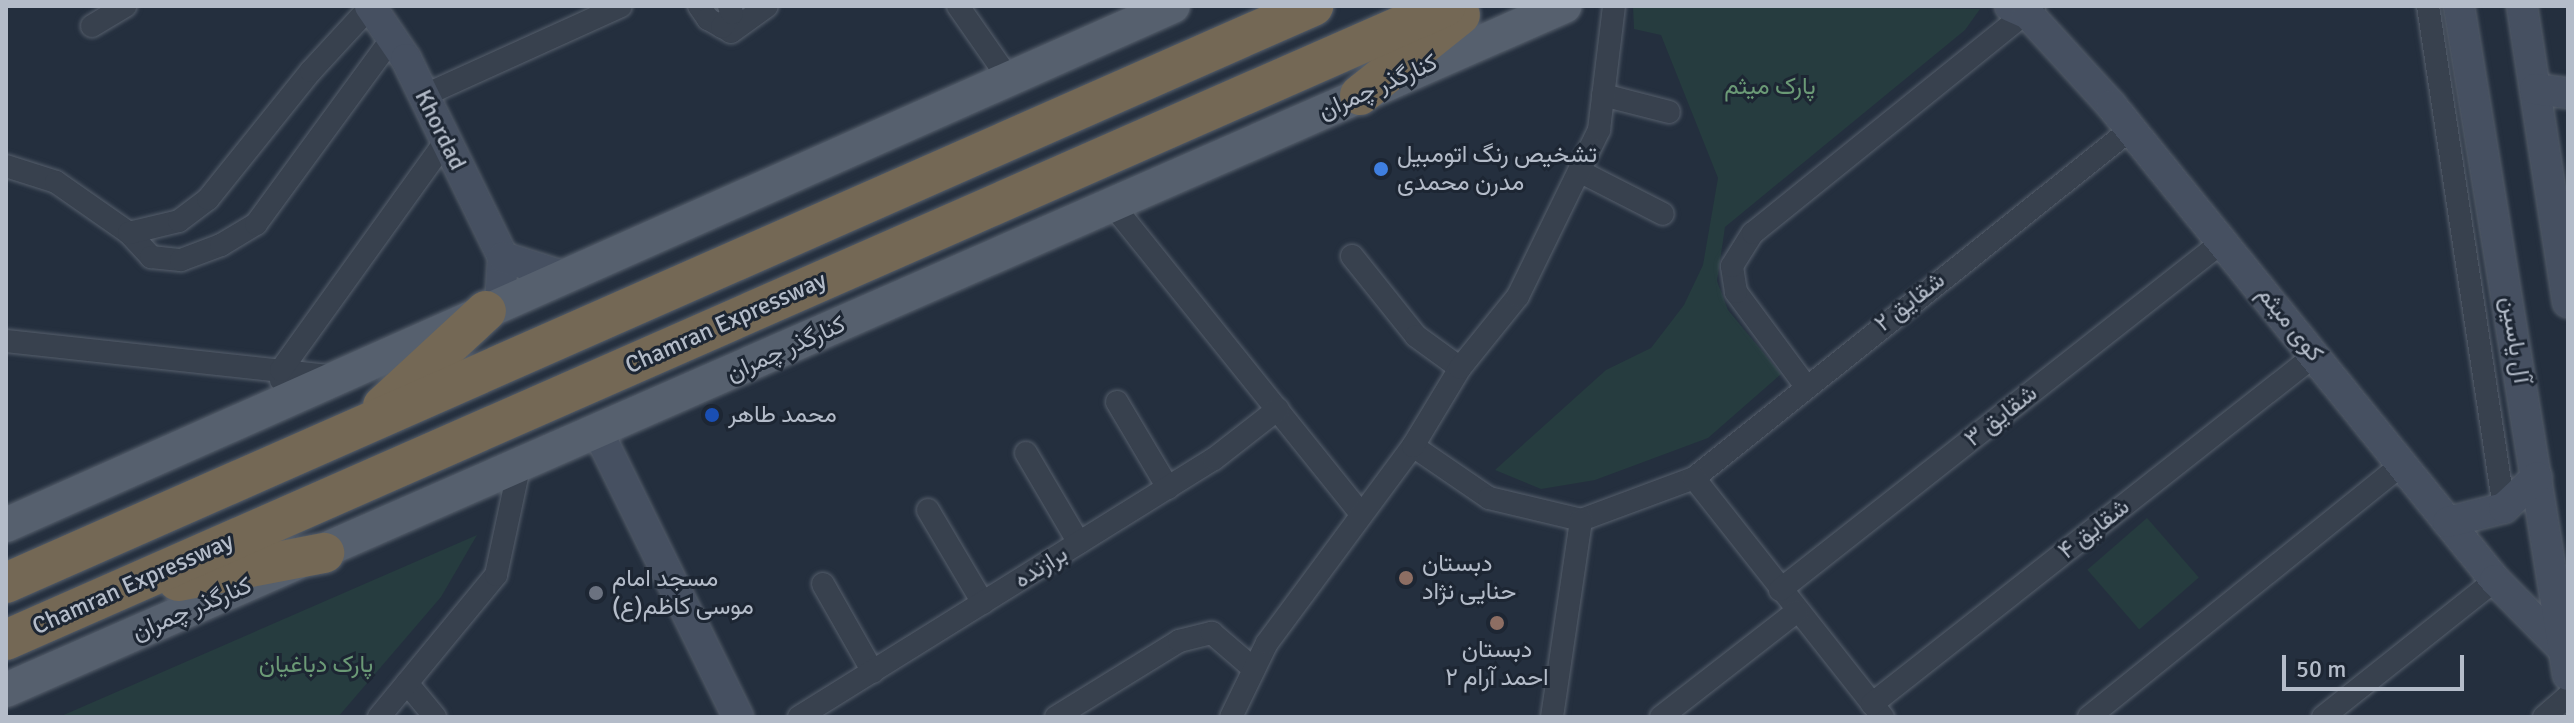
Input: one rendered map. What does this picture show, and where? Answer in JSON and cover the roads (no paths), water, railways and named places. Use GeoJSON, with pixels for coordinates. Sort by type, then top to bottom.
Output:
{"type":"FeatureCollection","features":[{"type":"Feature","properties":{"kind":"highway"},"geometry":{"type":"LineString","coordinates":[[6,583],[1313,6]]}},
{"type":"Feature","properties":{"kind":"highway","name":"Chamran Expressway"},"geometry":{"type":"LineString","coordinates":[[6,640],[1446,6]]}},
{"type":"Feature","properties":{"kind":"highway"},"geometry":{"type":"LineString","coordinates":[[1360,95],[1472,6]]}},
{"type":"Feature","properties":{"kind":"highway"},"geometry":{"type":"LineString","coordinates":[[361,428],[493,307]]}},
{"type":"Feature","properties":{"kind":"highway"},"geometry":{"type":"LineString","coordinates":[[107,595],[324,553]]}},
{"type":"Feature","properties":{"kind":"main road","name":"Khordad"},"geometry":{"type":"LineString","coordinates":[[370,6],[392,38],[423,96],[503,257]]}},
{"type":"Feature","properties":{"kind":"main road","name":"کنارگذر چمران"},"geometry":{"type":"LineString","coordinates":[[6,690],[599,434],[1111,203],[1564,6]]}},
{"type":"Feature","properties":{"kind":"main road","name":"آل یاسین"},"geometry":{"type":"LineString","coordinates":[[2459,6],[2566,663]]}},
{"type":"Feature","properties":{"kind":"main road"},"geometry":{"type":"LineString","coordinates":[[2522,6],[2568,302]]}},
{"type":"Feature","properties":{"kind":"main road","name":"کوی میثم"},"geometry":{"type":"LineString","coordinates":[[2024,9],[2130,130],[2495,580],[2566,663]]}},
{"type":"Feature","properties":{"kind":"main road"},"geometry":{"type":"LineString","coordinates":[[6,525],[1009,79],[1152,10]]}},
{"type":"Feature","properties":{"kind":"main road"},"geometry":{"type":"LineString","coordinates":[[2535,89],[2568,93]]}},
{"type":"Feature","properties":{"kind":"main road"},"geometry":{"type":"LineString","coordinates":[[493,307],[503,257],[563,276]]}},
{"type":"Feature","properties":{"kind":"main road"},"geometry":{"type":"LineString","coordinates":[[599,434],[738,717]]}},
{"type":"Feature","properties":{"kind":"main road"},"geometry":{"type":"LineString","coordinates":[[2448,522],[2504,508],[2537,477]]}},
{"type":"Feature","properties":{"kind":"street"},"geometry":{"type":"LineString","coordinates":[[92,26],[125,6]]}},
{"type":"Feature","properties":{"kind":"street"},"geometry":{"type":"LineString","coordinates":[[129,233],[179,221],[208,199],[311,71],[370,6]]}},
{"type":"Feature","properties":{"kind":"street"},"geometry":{"type":"LineString","coordinates":[[423,96],[621,6]]}},
{"type":"Feature","properties":{"kind":"street"},"geometry":{"type":"LineString","coordinates":[[699,6],[726,16],[731,32],[767,6]]}},
{"type":"Feature","properties":{"kind":"street"},"geometry":{"type":"LineString","coordinates":[[958,6],[1009,79]]}},
{"type":"Feature","properties":{"kind":"street"},"geometry":{"type":"LineString","coordinates":[[1231,717],[1267,643],[1413,446],[1460,368],[1518,296],[1599,130],[1614,6]]}},
{"type":"Feature","properties":{"kind":"street"},"geometry":{"type":"LineString","coordinates":[[2428,6],[2504,508]]}},
{"type":"Feature","properties":{"kind":"street"},"geometry":{"type":"LineString","coordinates":[[1805,385],[1736,292],[1732,266],[1753,233],[2024,9]]}},
{"type":"Feature","properties":{"kind":"street"},"geometry":{"type":"LineString","coordinates":[[6,166],[56,182],[129,233],[151,257],[181,260],[221,245],[256,224],[392,38]]}},
{"type":"Feature","properties":{"kind":"street"},"geometry":{"type":"LineString","coordinates":[[1603,95],[1669,112]]}},
{"type":"Feature","properties":{"kind":"street","name":"شقایق ۲"},"geometry":{"type":"LineString","coordinates":[[1581,520],[1694,478],[1805,385],[2130,130]]}},
{"type":"Feature","properties":{"kind":"street"},"geometry":{"type":"LineString","coordinates":[[280,405],[281,370],[445,142]]}},
{"type":"Feature","properties":{"kind":"street"},"geometry":{"type":"LineString","coordinates":[[1579,171],[1663,214]]}},
{"type":"Feature","properties":{"kind":"street"},"geometry":{"type":"LineString","coordinates":[[1111,203],[1361,514]]}},
{"type":"Feature","properties":{"kind":"street","name":"شقایق ۳"},"geometry":{"type":"LineString","coordinates":[[1780,590],[2222,242]]}},
{"type":"Feature","properties":{"kind":"street"},"geometry":{"type":"LineString","coordinates":[[1352,256],[1416,336],[1460,368]]}},
{"type":"Feature","properties":{"kind":"street"},"geometry":{"type":"LineString","coordinates":[[6,341],[340,377]]}},
{"type":"Feature","properties":{"kind":"street","name":"شقایق ۴"},"geometry":{"type":"LineString","coordinates":[[1878,710],[2315,355]]}},
{"type":"Feature","properties":{"kind":"street"},"geometry":{"type":"LineString","coordinates":[[1117,402],[1168,488]]}},
{"type":"Feature","properties":{"kind":"street","name":"برازنده"},"geometry":{"type":"LineString","coordinates":[[799,717],[1168,488],[1278,409]]}},
{"type":"Feature","properties":{"kind":"street"},"geometry":{"type":"LineString","coordinates":[[1413,446],[1489,498],[1581,520],[1552,717]]}},
{"type":"Feature","properties":{"kind":"street"},"geometry":{"type":"LineString","coordinates":[[1026,453],[1079,543]]}},
{"type":"Feature","properties":{"kind":"street"},"geometry":{"type":"LineString","coordinates":[[2089,717],[2403,464]]}},
{"type":"Feature","properties":{"kind":"street"},"geometry":{"type":"LineString","coordinates":[[379,717],[496,575],[519,468]]}},
{"type":"Feature","properties":{"kind":"street"},"geometry":{"type":"LineString","coordinates":[[1694,478],[1878,710]]}},
{"type":"Feature","properties":{"kind":"street"},"geometry":{"type":"LineString","coordinates":[[928,510],[983,603]]}},
{"type":"Feature","properties":{"kind":"street"},"geometry":{"type":"LineString","coordinates":[[2323,717],[2495,580]]}},
{"type":"Feature","properties":{"kind":"street"},"geometry":{"type":"LineString","coordinates":[[823,584],[873,672]]}},
{"type":"Feature","properties":{"kind":"street"},"geometry":{"type":"LineString","coordinates":[[1661,717],[1797,611]]}},
{"type":"Feature","properties":{"kind":"street"},"geometry":{"type":"LineString","coordinates":[[1056,717],[1179,641],[1212,633],[1254,669]]}},
{"type":"Feature","properties":{"kind":"street"},"geometry":{"type":"LineString","coordinates":[[407,683],[435,717]]}},
{"type":"Feature","properties":{"kind":"street"},"geometry":{"type":"LineString","coordinates":[[2544,717],[2568,696]]}},
{"type":"Feature","properties":{"kind":"place","name":"تشخیص رنگ اتومبیل مدرن محمدی"},"geometry":{"type":"Point","coordinates":[1381,169]}},
{"type":"Feature","properties":{"kind":"place","name":"محمد طاهر"},"geometry":{"type":"Point","coordinates":[712,415]}},
{"type":"Feature","properties":{"kind":"place","name":"دبستان حنایی نژاد"},"geometry":{"type":"Point","coordinates":[1406,578]}},
{"type":"Feature","properties":{"kind":"place","name":"مسجد امام موسی کاظم(ع)"},"geometry":{"type":"Point","coordinates":[596,593]}},
{"type":"Feature","properties":{"kind":"place","name":"دبستان احمد آرام ۲"},"geometry":{"type":"Point","coordinates":[1497,623]}},
{"type":"Feature","properties":{"kind":"park label","name":"پارک میثم"},"geometry":{"type":"Point","coordinates":[1770,87]}},
{"type":"Feature","properties":{"kind":"park label","name":"پارک دباغیان"},"geometry":{"type":"Point","coordinates":[316,665]}}]}
